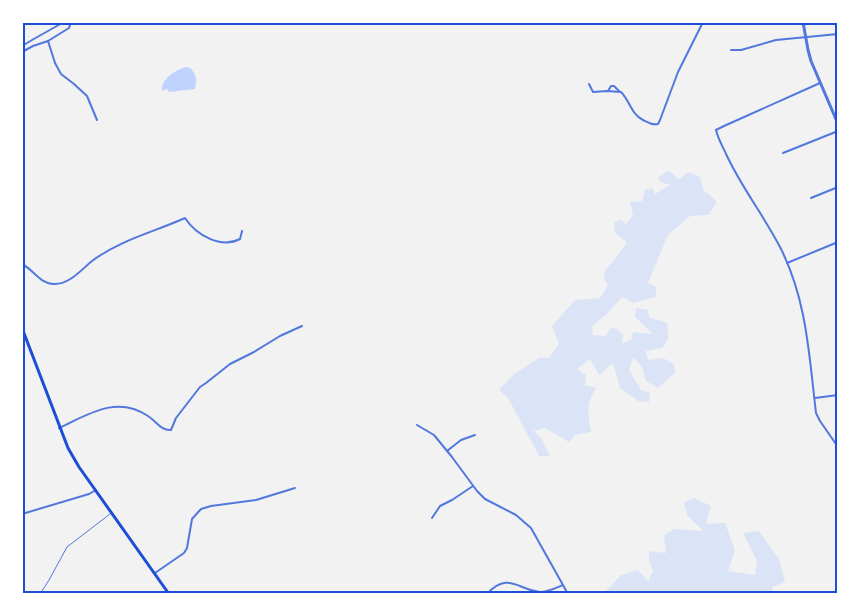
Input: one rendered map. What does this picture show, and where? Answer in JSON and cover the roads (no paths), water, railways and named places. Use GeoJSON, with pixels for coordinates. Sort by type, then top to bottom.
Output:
{"type":"FeatureCollection","features":[{"type":"Feature","properties":{"kind":"main road"},"geometry":{"type":"LineString","coordinates":[[22,328],[59,428],[72,456],[169,594]]}},
{"type":"Feature","properties":{"kind":"street"},"geometry":{"type":"LineString","coordinates":[[22,46],[64,22]]}},
{"type":"Feature","properties":{"kind":"street"},"geometry":{"type":"LineString","coordinates":[[22,52],[48,41],[69,28],[71,22]]}},
{"type":"Feature","properties":{"kind":"street"},"geometry":{"type":"LineString","coordinates":[[608,91],[611,86],[614,86],[627,99],[637,117],[656,125],[678,72],[703,22]]}},
{"type":"Feature","properties":{"kind":"street"},"geometry":{"type":"LineString","coordinates":[[803,22],[811,61],[837,124]]}},
{"type":"Feature","properties":{"kind":"street"},"geometry":{"type":"LineString","coordinates":[[731,50],[741,50],[776,40],[837,34]]}},
{"type":"Feature","properties":{"kind":"street"},"geometry":{"type":"LineString","coordinates":[[48,41],[61,74],[87,96],[97,120]]}},
{"type":"Feature","properties":{"kind":"street"},"geometry":{"type":"LineString","coordinates":[[820,83],[716,130],[732,168],[779,246],[796,285],[804,316],[818,417],[837,447]]}},
{"type":"Feature","properties":{"kind":"street"},"geometry":{"type":"LineString","coordinates":[[590,84],[593,92],[621,92]]}},
{"type":"Feature","properties":{"kind":"street"},"geometry":{"type":"LineString","coordinates":[[783,153],[837,130]]}},
{"type":"Feature","properties":{"kind":"street"},"geometry":{"type":"LineString","coordinates":[[811,198],[837,187]]}},
{"type":"Feature","properties":{"kind":"street"},"geometry":{"type":"LineString","coordinates":[[22,264],[40,280],[58,284],[72,278],[93,261],[122,243],[186,218],[192,229],[203,236],[222,242],[235,242],[240,239],[242,231]]}},
{"type":"Feature","properties":{"kind":"street"},"geometry":{"type":"LineString","coordinates":[[787,263],[837,242]]}},
{"type":"Feature","properties":{"kind":"street"},"geometry":{"type":"LineString","coordinates":[[59,428],[110,406],[130,407],[138,410],[160,427],[171,430],[176,418],[206,382],[230,364],[302,326]]}},
{"type":"Feature","properties":{"kind":"street"},"geometry":{"type":"LineString","coordinates":[[814,398],[837,395]]}},
{"type":"Feature","properties":{"kind":"street"},"geometry":{"type":"LineString","coordinates":[[417,425],[434,435],[485,499],[516,515],[531,528],[568,594]]}},
{"type":"Feature","properties":{"kind":"street"},"geometry":{"type":"LineString","coordinates":[[447,451],[457,443],[475,435]]}},
{"type":"Feature","properties":{"kind":"street"},"geometry":{"type":"LineString","coordinates":[[432,518],[440,506],[452,501],[473,486]]}},
{"type":"Feature","properties":{"kind":"street"},"geometry":{"type":"LineString","coordinates":[[155,573],[188,548],[192,519],[201,509],[256,500],[295,488]]}},
{"type":"Feature","properties":{"kind":"street"},"geometry":{"type":"LineString","coordinates":[[22,514],[84,496],[96,490]]}},
{"type":"Feature","properties":{"kind":"street"},"geometry":{"type":"LineString","coordinates":[[487,594],[495,586],[511,582],[540,592],[553,590],[563,585]]}},
{"type":"Feature","properties":{"kind":"lane"},"geometry":{"type":"LineString","coordinates":[[40,594],[67,547],[112,513]]}},
{"type":"Feature","properties":{"kind":"water"},"geometry":{"type":"Polygon","coordinates":[[[186,67],[190,68],[195,75],[195,89],[162,91],[164,83],[170,76],[186,67]]]}}]}
